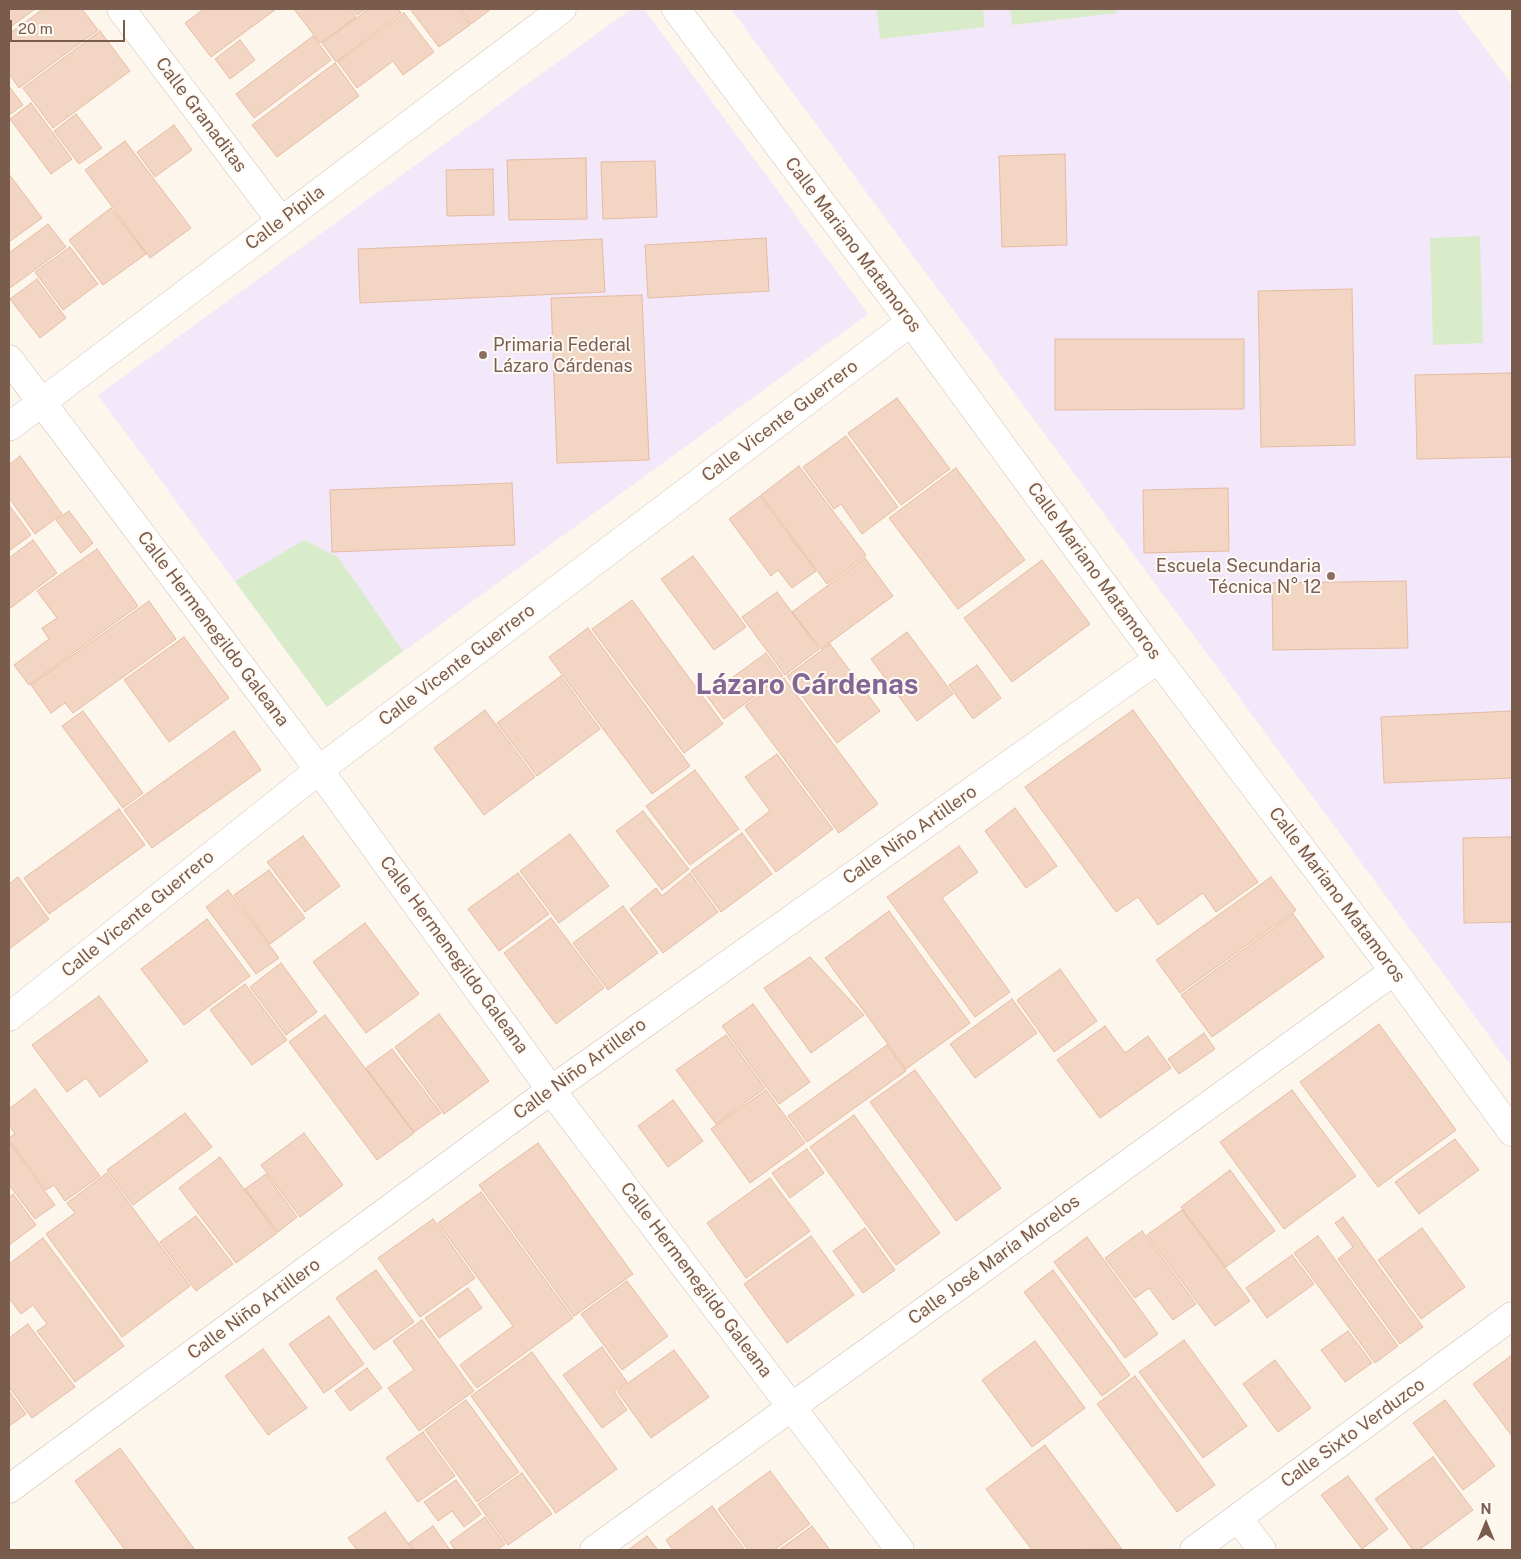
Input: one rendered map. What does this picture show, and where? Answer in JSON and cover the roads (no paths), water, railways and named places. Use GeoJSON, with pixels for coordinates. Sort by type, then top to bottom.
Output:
{"type":"FeatureCollection","features":[{"type":"Feature","properties":{"kind":"street","name":"Calle Granaditas"},"geometry":{"type":"LineString","coordinates":[[121,9],[281,221]]}},
{"type":"Feature","properties":{"kind":"street","name":"Calle Pípila"},"geometry":{"type":"LineString","coordinates":[[9,427],[562,9]]}},
{"type":"Feature","properties":{"kind":"street","name":"Calle Mariano Matamoros"},"geometry":{"type":"LineString","coordinates":[[676,9],[911,322],[1158,658],[1394,971],[1512,1132]]}},
{"type":"Feature","properties":{"kind":"street","name":"Calle Vicente Guerrero"},"geometry":{"type":"LineString","coordinates":[[9,1017],[319,770],[911,322]]}},
{"type":"Feature","properties":{"kind":"street","name":"Calle Hermenegildo Galeana"},"geometry":{"type":"LineString","coordinates":[[9,358],[319,770],[551,1090],[900,1550]]}},
{"type":"Feature","properties":{"kind":"street","name":"Calle Niño Artillero"},"geometry":{"type":"LineString","coordinates":[[9,1489],[551,1090],[1158,658]]}},
{"type":"Feature","properties":{"kind":"street","name":"Calle José María Morelos"},"geometry":{"type":"LineString","coordinates":[[594,1550],[1394,971]]}},
{"type":"Feature","properties":{"kind":"street","name":"Calle Sixto Verduzco"},"geometry":{"type":"LineString","coordinates":[[1194,1550],[1512,1316]]}},
{"type":"Feature","properties":{"kind":"street"},"geometry":{"type":"LineString","coordinates":[[1238,1518],[1262,1550]]}},
{"type":"Feature","properties":{"kind":"place","name":"Primaria Federal Lázaro Cárdenas"},"geometry":{"type":"Point","coordinates":[483,355]}},
{"type":"Feature","properties":{"kind":"place","name":"Escuela Secundaria Técnica N° 12"},"geometry":{"type":"Point","coordinates":[1331,576]}},
{"type":"Feature","properties":{"kind":"district","name":"Lázaro Cárdenas"},"geometry":{"type":"Point","coordinates":[807,685]}}]}
